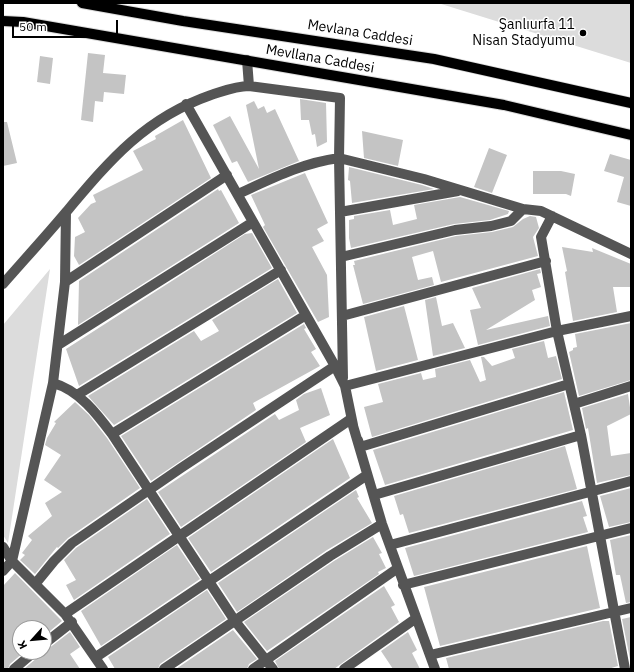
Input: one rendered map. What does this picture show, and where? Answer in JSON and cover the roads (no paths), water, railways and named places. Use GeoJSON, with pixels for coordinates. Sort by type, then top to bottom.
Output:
{"type":"FeatureCollection","features":[{"type":"Feature","properties":{"kind":"main road","name":"Mevlana Caddesi"},"geometry":{"type":"LineString","coordinates":[[82,3],[184,21],[434,59],[566,87],[631,103]]}},
{"type":"Feature","properties":{"kind":"main road","name":"Mevllana Caddesi"},"geometry":{"type":"LineString","coordinates":[[3,21],[23,22],[504,105],[631,135]]}},
{"type":"Feature","properties":{"kind":"street"},"geometry":{"type":"LineString","coordinates":[[247,60],[249,86]]}},
{"type":"Feature","properties":{"kind":"street"},"geometry":{"type":"LineString","coordinates":[[3,284],[118,153],[156,121],[186,104],[238,86],[249,86],[340,98],[339,158],[344,384],[351,419],[382,524],[415,619],[435,669]]}},
{"type":"Feature","properties":{"kind":"street"},"geometry":{"type":"LineString","coordinates":[[186,104],[344,384]]}},
{"type":"Feature","properties":{"kind":"street"},"geometry":{"type":"LineString","coordinates":[[238,194],[297,168],[319,161],[339,158],[424,179],[523,210],[541,211],[631,254]]}},
{"type":"Feature","properties":{"kind":"street"},"geometry":{"type":"LineString","coordinates":[[65,282],[227,175]]}},
{"type":"Feature","properties":{"kind":"street"},"geometry":{"type":"LineString","coordinates":[[340,212],[459,190]]}},
{"type":"Feature","properties":{"kind":"street"},"geometry":{"type":"LineString","coordinates":[[341,257],[456,230],[511,221],[523,210]]}},
{"type":"Feature","properties":{"kind":"street"},"geometry":{"type":"LineString","coordinates":[[3,571],[12,561],[53,383],[65,282],[66,212]]}},
{"type":"Feature","properties":{"kind":"street"},"geometry":{"type":"LineString","coordinates":[[552,216],[541,237],[557,331],[582,435],[614,612],[626,669]]}},
{"type":"Feature","properties":{"kind":"street"},"geometry":{"type":"LineString","coordinates":[[58,345],[253,222]]}},
{"type":"Feature","properties":{"kind":"street"},"geometry":{"type":"LineString","coordinates":[[342,316],[546,261]]}},
{"type":"Feature","properties":{"kind":"street"},"geometry":{"type":"LineString","coordinates":[[77,395],[281,270]]}},
{"type":"Feature","properties":{"kind":"street"},"geometry":{"type":"LineString","coordinates":[[112,434],[306,315]]}},
{"type":"Feature","properties":{"kind":"street"},"geometry":{"type":"LineString","coordinates":[[344,384],[557,331],[631,316]]}},
{"type":"Feature","properties":{"kind":"street"},"geometry":{"type":"LineString","coordinates":[[36,583],[54,561],[72,543],[335,366]]}},
{"type":"Feature","properties":{"kind":"street"},"geometry":{"type":"LineString","coordinates":[[53,383],[65,386],[98,415],[235,621],[273,669]]}},
{"type":"Feature","properties":{"kind":"street"},"geometry":{"type":"LineString","coordinates":[[351,419],[360,447],[569,384]]}},
{"type":"Feature","properties":{"kind":"street"},"geometry":{"type":"LineString","coordinates":[[574,404],[631,386]]}},
{"type":"Feature","properties":{"kind":"street"},"geometry":{"type":"LineString","coordinates":[[52,635],[68,618],[179,536],[351,419]]}},
{"type":"Feature","properties":{"kind":"street"},"geometry":{"type":"LineString","coordinates":[[374,495],[582,435]]}},
{"type":"Feature","properties":{"kind":"street"},"geometry":{"type":"LineString","coordinates":[[96,657],[367,475]]}},
{"type":"Feature","properties":{"kind":"street"},"geometry":{"type":"LineString","coordinates":[[390,545],[592,490],[631,481]]}},
{"type":"Feature","properties":{"kind":"street"},"geometry":{"type":"LineString","coordinates":[[164,669],[330,556],[382,524]]}},
{"type":"Feature","properties":{"kind":"street"},"geometry":{"type":"LineString","coordinates":[[403,585],[631,528]]}},
{"type":"Feature","properties":{"kind":"street"},"geometry":{"type":"LineString","coordinates":[[3,548],[12,561],[36,583],[68,618],[103,669]]}},
{"type":"Feature","properties":{"kind":"street"},"geometry":{"type":"LineString","coordinates":[[253,669],[398,568]]}},
{"type":"Feature","properties":{"kind":"street"},"geometry":{"type":"LineString","coordinates":[[430,655],[631,608]]}},
{"type":"Feature","properties":{"kind":"street"},"geometry":{"type":"LineString","coordinates":[[344,669],[415,619]]}},
{"type":"Feature","properties":{"kind":"street"},"geometry":{"type":"LineString","coordinates":[[14,669],[25,660]]}},
{"type":"Feature","properties":{"kind":"place","name":"Şanlıurfa 11 Nisan Stadyumu"},"geometry":{"type":"Point","coordinates":[583,33]}}]}
